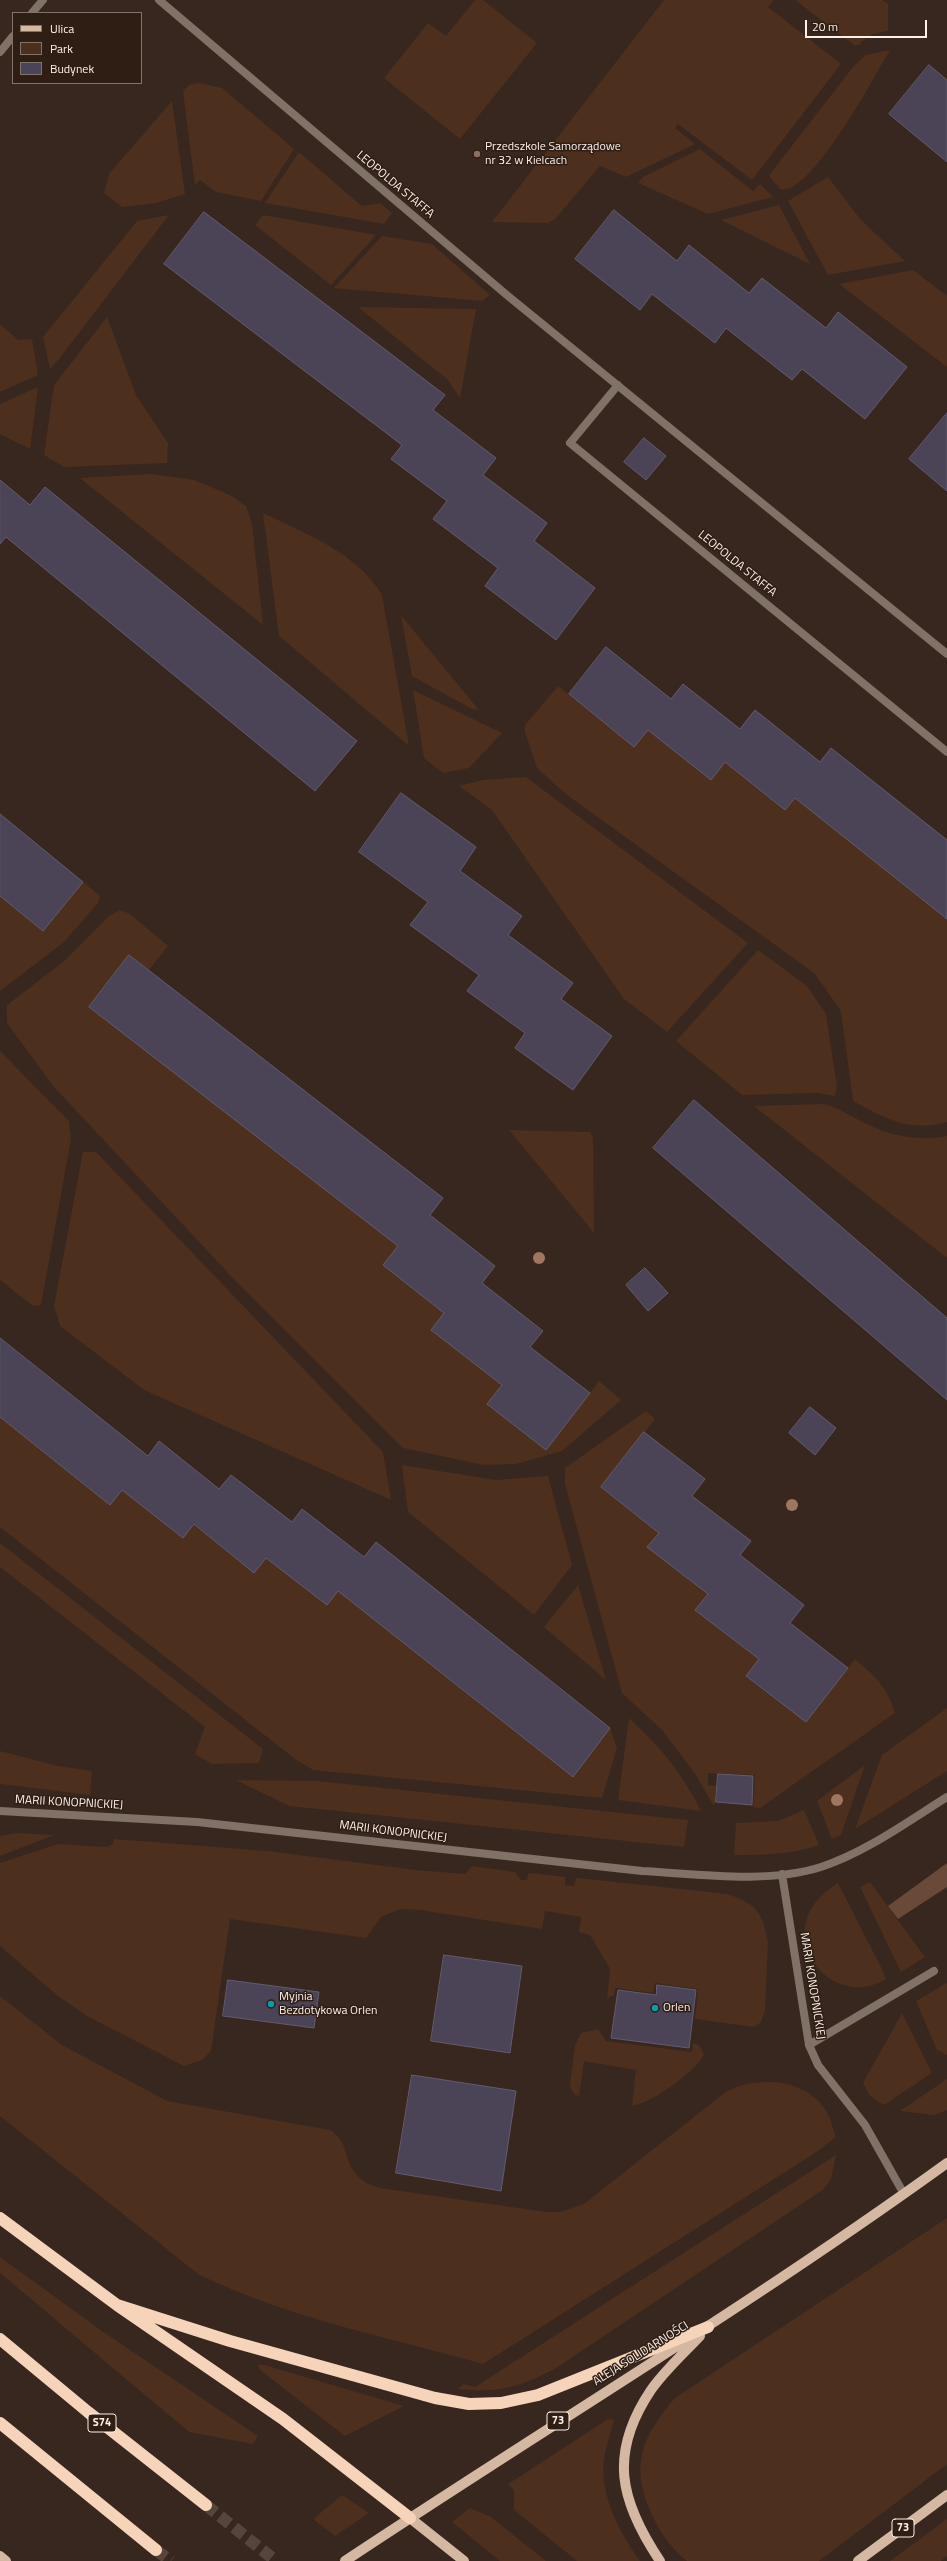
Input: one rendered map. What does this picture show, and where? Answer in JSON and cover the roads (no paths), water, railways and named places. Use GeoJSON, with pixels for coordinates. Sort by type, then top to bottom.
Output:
{"type":"FeatureCollection","features":[{"type":"Feature","properties":{"kind":"highway"},"geometry":{"type":"LineString","coordinates":[[0,2218],[117,2305],[283,2419],[410,2518]]}},
{"type":"Feature","properties":{"kind":"highway"},"geometry":{"type":"LineString","coordinates":[[117,2305],[230,2341],[435,2398],[469,2404],[501,2402],[538,2395],[708,2327]]}},
{"type":"Feature","properties":{"kind":"highway","name":"S74"},"geometry":{"type":"LineString","coordinates":[[0,2338],[88,2412],[206,2505]]}},
{"type":"Feature","properties":{"kind":"highway"},"geometry":{"type":"LineString","coordinates":[[0,2423],[156,2550]]}},
{"type":"Feature","properties":{"kind":"main road","name":"ALEJA SOLIDARNOŚCI"},"geometry":{"type":"LineString","coordinates":[[345,2561],[708,2327],[904,2194],[947,2163]]}},
{"type":"Feature","properties":{"kind":"main road"},"geometry":{"type":"LineString","coordinates":[[660,2561],[640,2530],[629,2504],[624,2480],[624,2450],[634,2420],[651,2390],[708,2327]]}},
{"type":"Feature","properties":{"kind":"main road","name":"73"},"geometry":{"type":"LineString","coordinates":[[858,2561],[947,2494]]}},
{"type":"Feature","properties":{"kind":"main road"},"geometry":{"type":"LineString","coordinates":[[410,2518],[464,2561]]}},
{"type":"Feature","properties":{"kind":"main road"},"geometry":{"type":"LineString","coordinates":[[0,2556],[6,2561]]}},
{"type":"Feature","properties":{"kind":"street"},"geometry":{"type":"LineString","coordinates":[[33,12],[43,0]]}},
{"type":"Feature","properties":{"kind":"street","name":"LEOPOLDA STAFFA"},"geometry":{"type":"LineString","coordinates":[[158,0],[434,234],[947,654]]}},
{"type":"Feature","properties":{"kind":"street"},"geometry":{"type":"LineString","coordinates":[[0,52],[12,37]]}},
{"type":"Feature","properties":{"kind":"street","name":"LEOPOLDA STAFFA"},"geometry":{"type":"LineString","coordinates":[[618,385],[570,442],[947,752]]}},
{"type":"Feature","properties":{"kind":"street","name":"MARII KONOPNICKIEJ"},"geometry":{"type":"LineString","coordinates":[[0,1812],[197,1822],[642,1871],[705,1876],[782,1874],[820,1867],[839,1860],[947,1798]]}},
{"type":"Feature","properties":{"kind":"street","name":"MARII KONOPNICKIEJ"},"geometry":{"type":"LineString","coordinates":[[782,1874],[809,2045],[818,2065],[865,2126],[904,2194]]}},
{"type":"Feature","properties":{"kind":"street"},"geometry":{"type":"LineString","coordinates":[[809,2045],[934,1971]]}},
{"type":"Feature","properties":{"kind":"tunnel"},"geometry":{"type":"LineString","coordinates":[[206,2505],[276,2561]]}},
{"type":"Feature","properties":{"kind":"tunnel"},"geometry":{"type":"LineString","coordinates":[[156,2550],[171,2561]]}},
{"type":"Feature","properties":{"kind":"place","name":"Przedszkole Samorządowe nr 32 w Kielcach"},"geometry":{"type":"Point","coordinates":[477,154]}},
{"type":"Feature","properties":{"kind":"place","name":"Myjnia Bezdotykowa Orlen"},"geometry":{"type":"Point","coordinates":[271,2004]}},
{"type":"Feature","properties":{"kind":"place","name":"Orlen"},"geometry":{"type":"Point","coordinates":[655,2008]}}]}
